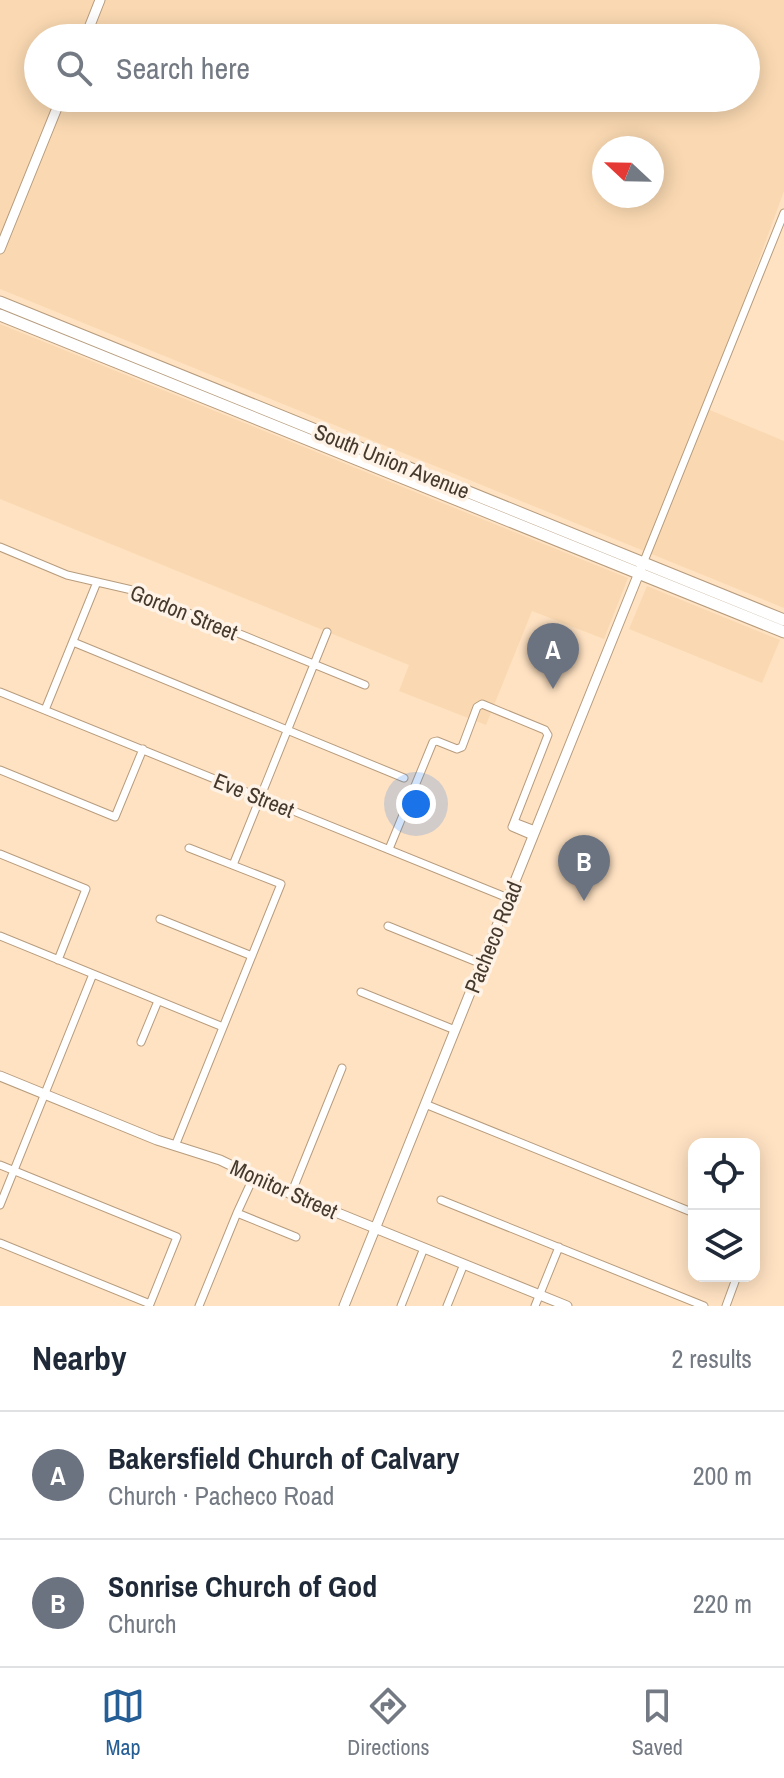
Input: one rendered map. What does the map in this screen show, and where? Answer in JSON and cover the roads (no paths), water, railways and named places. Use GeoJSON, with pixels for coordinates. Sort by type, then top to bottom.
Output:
{"type":"FeatureCollection","features":[{"type":"Feature","properties":{"kind":"main road","name":"South Union Avenue"},"geometry":{"type":"LineString","coordinates":[[0,302],[396,463],[641,568],[735,612],[784,626]]}},
{"type":"Feature","properties":{"kind":"main road","name":"South Union Avenue"},"geometry":{"type":"LineString","coordinates":[[0,315],[784,626]]}},
{"type":"Feature","properties":{"kind":"main road"},"geometry":{"type":"LineString","coordinates":[[71,343],[87,343],[121,358],[127,354]]}},
{"type":"Feature","properties":{"kind":"main road"},"geometry":{"type":"LineString","coordinates":[[162,380],[166,376],[207,393],[218,391]]}},
{"type":"Feature","properties":{"kind":"main road"},"geometry":{"type":"LineString","coordinates":[[251,416],[263,415],[302,431],[306,430],[306,426]]}},
{"type":"Feature","properties":{"kind":"main road"},"geometry":{"type":"LineString","coordinates":[[342,453],[346,449],[386,465],[396,463]]}},
{"type":"Feature","properties":{"kind":"street"},"geometry":{"type":"LineString","coordinates":[[91,24],[100,0]]}},
{"type":"Feature","properties":{"kind":"street"},"geometry":{"type":"LineString","coordinates":[[0,249],[55,112]]}},
{"type":"Feature","properties":{"kind":"street"},"geometry":{"type":"LineString","coordinates":[[641,568],[784,213]]}},
{"type":"Feature","properties":{"kind":"street"},"geometry":{"type":"LineString","coordinates":[[774,238],[784,242]]}},
{"type":"Feature","properties":{"kind":"street","name":"Gordon Street"},"geometry":{"type":"LineString","coordinates":[[0,547],[67,575],[132,590],[365,685]]}},
{"type":"Feature","properties":{"kind":"street","name":"Pacheco Road"},"geometry":{"type":"LineString","coordinates":[[344,1306],[641,568]]}},
{"type":"Feature","properties":{"kind":"street"},"geometry":{"type":"LineString","coordinates":[[45,710],[97,582]]}},
{"type":"Feature","properties":{"kind":"street"},"geometry":{"type":"LineString","coordinates":[[233,865],[327,632]]}},
{"type":"Feature","properties":{"kind":"street"},"geometry":{"type":"LineString","coordinates":[[73,642],[404,778]]}},
{"type":"Feature","properties":{"kind":"street","name":"Eve Street"},"geometry":{"type":"LineString","coordinates":[[0,692],[508,898]]}},
{"type":"Feature","properties":{"kind":"street"},"geometry":{"type":"LineString","coordinates":[[389,849],[433,742],[457,749],[462,747],[477,707],[482,704],[545,730],[548,735],[514,822],[534,833]]}},
{"type":"Feature","properties":{"kind":"street"},"geometry":{"type":"LineString","coordinates":[[0,770],[115,817],[143,749]]}},
{"type":"Feature","properties":{"kind":"street"},"geometry":{"type":"LineString","coordinates":[[175,1146],[281,884],[189,848]]}},
{"type":"Feature","properties":{"kind":"street"},"geometry":{"type":"LineString","coordinates":[[0,854],[86,889],[58,960]]}},
{"type":"Feature","properties":{"kind":"street"},"geometry":{"type":"LineString","coordinates":[[160,919],[252,956]]}},
{"type":"Feature","properties":{"kind":"street"},"geometry":{"type":"LineString","coordinates":[[388,926],[482,964]]}},
{"type":"Feature","properties":{"kind":"street"},"geometry":{"type":"LineString","coordinates":[[0,936],[223,1027]]}},
{"type":"Feature","properties":{"kind":"street"},"geometry":{"type":"LineString","coordinates":[[0,1205],[93,974]]}},
{"type":"Feature","properties":{"kind":"street"},"geometry":{"type":"LineString","coordinates":[[361,992],[455,1030]]}},
{"type":"Feature","properties":{"kind":"street"},"geometry":{"type":"LineString","coordinates":[[141,1042],[158,1001]]}},
{"type":"Feature","properties":{"kind":"street"},"geometry":{"type":"LineString","coordinates":[[291,1194],[342,1068]]}},
{"type":"Feature","properties":{"kind":"street","name":"Monitor Street"},"geometry":{"type":"LineString","coordinates":[[0,1076],[175,1146],[220,1160],[291,1194],[567,1306]]}},
{"type":"Feature","properties":{"kind":"street"},"geometry":{"type":"LineString","coordinates":[[425,1104],[688,1211]]}},
{"type":"Feature","properties":{"kind":"street"},"geometry":{"type":"LineString","coordinates":[[0,1165],[177,1237],[150,1304],[0,1243]]}},
{"type":"Feature","properties":{"kind":"street"},"geometry":{"type":"LineString","coordinates":[[199,1306],[254,1176]]}},
{"type":"Feature","properties":{"kind":"street"},"geometry":{"type":"LineString","coordinates":[[441,1200],[704,1306]]}},
{"type":"Feature","properties":{"kind":"street"},"geometry":{"type":"LineString","coordinates":[[237,1213],[296,1237]]}},
{"type":"Feature","properties":{"kind":"street"},"geometry":{"type":"LineString","coordinates":[[535,1306],[559,1247]]}},
{"type":"Feature","properties":{"kind":"street"},"geometry":{"type":"LineString","coordinates":[[401,1306],[424,1248]]}},
{"type":"Feature","properties":{"kind":"street"},"geometry":{"type":"LineString","coordinates":[[447,1306],[464,1264]]}},
{"type":"Feature","properties":{"kind":"street"},"geometry":{"type":"LineString","coordinates":[[726,1306],[735,1282]]}},
{"type":"Feature","properties":{"kind":"place","name":"Bakersfield Church of Calvary"},"geometry":{"type":"Point","coordinates":[553,689]}},
{"type":"Feature","properties":{"kind":"place","name":"Sonrise Church of God"},"geometry":{"type":"Point","coordinates":[584,901]}}]}
